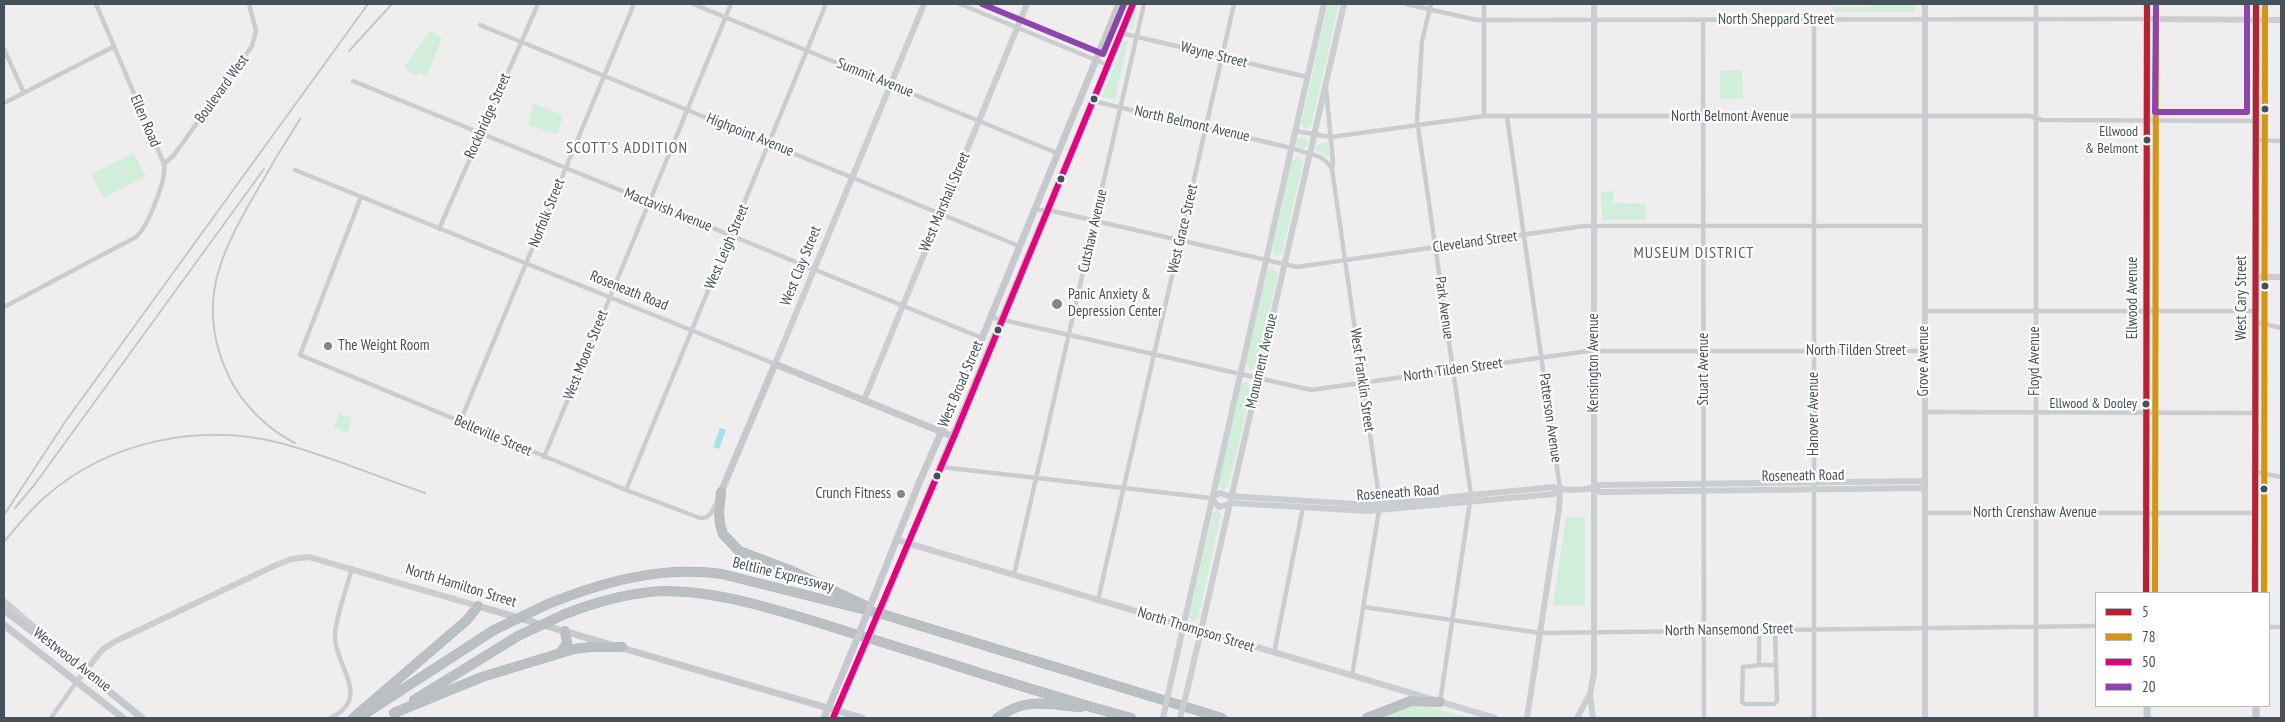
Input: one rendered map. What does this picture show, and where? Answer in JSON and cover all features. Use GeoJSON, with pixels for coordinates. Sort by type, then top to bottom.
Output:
{"type":"FeatureCollection","features":[{"type":"Feature","properties":{"kind":"highway"},"geometry":{"type":"LineString","coordinates":[[721,492],[719,512],[722,529],[728,540],[739,552],[792,571],[882,614]]}},
{"type":"Feature","properties":{"kind":"highway","name":"Beltline Expressway"},"geometry":{"type":"LineString","coordinates":[[358,718],[494,630],[548,604],[625,578],[670,571],[698,570],[742,578],[882,614],[1222,718]]}},
{"type":"Feature","properties":{"kind":"highway"},"geometry":{"type":"LineString","coordinates":[[390,716],[518,636],[565,614],[607,600],[646,592],[683,592],[725,597],[827,625],[1096,709],[1131,718]]}},
{"type":"Feature","properties":{"kind":"highway"},"geometry":{"type":"LineString","coordinates":[[353,718],[467,620],[478,606]]}},
{"type":"Feature","properties":{"kind":"highway"},"geometry":{"type":"LineString","coordinates":[[558,655],[567,643],[565,631]]}},
{"type":"Feature","properties":{"kind":"highway"},"geometry":{"type":"LineString","coordinates":[[390,716],[482,677],[574,649],[622,647]]}},
{"type":"Feature","properties":{"kind":"highway"},"geometry":{"type":"LineString","coordinates":[[1367,718],[1411,701],[1440,702]]}},
{"type":"Feature","properties":{"kind":"highway"},"geometry":{"type":"LineString","coordinates":[[998,718],[1017,707],[1035,702],[1096,709]]}},
{"type":"Feature","properties":{"kind":"main road","name":"West Broad Street"},"geometry":{"type":"LineString","coordinates":[[824,718],[1118,4]]}},
{"type":"Feature","properties":{"kind":"main road","name":"West Broad Street"},"geometry":{"type":"LineString","coordinates":[[833,718],[954,437],[1133,4]]}},
{"type":"Feature","properties":{"kind":"main road","name":"Ellwood Avenue"},"geometry":{"type":"LineString","coordinates":[[2146,592],[2147,4]]}},
{"type":"Feature","properties":{"kind":"main road","name":"West Cary Street"},"geometry":{"type":"LineString","coordinates":[[2255,592],[2256,4]]}},
{"type":"Feature","properties":{"kind":"main road","name":"Roseneath Road"},"geometry":{"type":"LineString","coordinates":[[775,364],[954,437]]}},
{"type":"Feature","properties":{"kind":"main road","name":"West Clay Street"},"geometry":{"type":"LineString","coordinates":[[721,492],[775,364]]}},
{"type":"Feature","properties":{"kind":"main road","name":"North Hamilton Street"},"geometry":{"type":"LineString","coordinates":[[478,606],[862,718]]}},
{"type":"Feature","properties":{"kind":"main road","name":"Westwood Avenue"},"geometry":{"type":"LineString","coordinates":[[4,610],[142,718]]}},
{"type":"Feature","properties":{"kind":"main road","name":"Westwood Avenue"},"geometry":{"type":"LineString","coordinates":[[4,625],[123,718]]}},
{"type":"Feature","properties":{"kind":"street","name":"Ellen Road"},"geometry":{"type":"LineString","coordinates":[[4,306],[136,237],[144,228],[149,218],[164,174],[164,164],[96,4]]}},
{"type":"Feature","properties":{"kind":"street","name":"Boulevard West"},"geometry":{"type":"LineString","coordinates":[[164,164],[174,155],[252,46],[256,31],[249,4]]}},
{"type":"Feature","properties":{"kind":"street","name":"Rockbridge Street"},"geometry":{"type":"LineString","coordinates":[[439,229],[538,4]]}},
{"type":"Feature","properties":{"kind":"street","name":"Norfolk Street"},"geometry":{"type":"LineString","coordinates":[[460,422],[634,4]]}},
{"type":"Feature","properties":{"kind":"street","name":"Summit Avenue"},"geometry":{"type":"LineString","coordinates":[[693,4],[1057,153]]}},
{"type":"Feature","properties":{"kind":"street","name":"West Moore Street"},"geometry":{"type":"LineString","coordinates":[[544,457],[731,4]]}},
{"type":"Feature","properties":{"kind":"street","name":"West Leigh Street"},"geometry":{"type":"LineString","coordinates":[[626,490],[826,4]]}},
{"type":"Feature","properties":{"kind":"street","name":"West Clay Street"},"geometry":{"type":"LineString","coordinates":[[775,364],[924,4]]}},
{"type":"Feature","properties":{"kind":"street"},"geometry":{"type":"LineString","coordinates":[[960,4],[1108,65]]}},
{"type":"Feature","properties":{"kind":"street","name":"West Marshall Street"},"geometry":{"type":"LineString","coordinates":[[864,400],[1027,4]]}},
{"type":"Feature","properties":{"kind":"street","name":"Cutshaw Avenue"},"geometry":{"type":"LineString","coordinates":[[1014,575],[1144,4]]}},
{"type":"Feature","properties":{"kind":"street","name":"West Grace Street"},"geometry":{"type":"LineString","coordinates":[[1098,600],[1234,4]]}},
{"type":"Feature","properties":{"kind":"street","name":"Monument Avenue"},"geometry":{"type":"LineString","coordinates":[[1162,718],[1172,681],[1239,373],[1324,4]]}},
{"type":"Feature","properties":{"kind":"street","name":"Monument Avenue"},"geometry":{"type":"LineString","coordinates":[[1180,718],[1344,4]]}},
{"type":"Feature","properties":{"kind":"street","name":"North Sheppard Street"},"geometry":{"type":"LineString","coordinates":[[1406,4],[1430,6],[1484,20],[2147,19]]}},
{"type":"Feature","properties":{"kind":"street"},"geometry":{"type":"LineString","coordinates":[[1484,4],[1484,116]]}},
{"type":"Feature","properties":{"kind":"street","name":"Kensington Avenue"},"geometry":{"type":"LineString","coordinates":[[1577,718],[1590,694],[1594,673],[1594,4]]}},
{"type":"Feature","properties":{"kind":"street","name":"Grove Avenue"},"geometry":{"type":"LineString","coordinates":[[1925,4],[1925,718]]}},
{"type":"Feature","properties":{"kind":"street","name":"Floyd Avenue"},"geometry":{"type":"LineString","coordinates":[[2036,4],[2036,718]]}},
{"type":"Feature","properties":{"kind":"street","name":"Park Avenue"},"geometry":{"type":"LineString","coordinates":[[1430,6],[1422,41],[1418,125],[1471,498],[1440,702]]}},
{"type":"Feature","properties":{"kind":"street"},"geometry":{"type":"LineString","coordinates":[[2147,19],[2281,20]]}},
{"type":"Feature","properties":{"kind":"street","name":"Stuart Avenue"},"geometry":{"type":"LineString","coordinates":[[1703,20],[1704,718]]}},
{"type":"Feature","properties":{"kind":"street","name":"Hanover Avenue"},"geometry":{"type":"LineString","coordinates":[[1814,20],[1814,718]]}},
{"type":"Feature","properties":{"kind":"street","name":"Highpoint Avenue"},"geometry":{"type":"LineString","coordinates":[[480,25],[1019,246]]}},
{"type":"Feature","properties":{"kind":"street","name":"Wayne Street"},"geometry":{"type":"LineString","coordinates":[[1121,33],[1307,77]]}},
{"type":"Feature","properties":{"kind":"street"},"geometry":{"type":"LineString","coordinates":[[4,103],[113,47]]}},
{"type":"Feature","properties":{"kind":"street"},"geometry":{"type":"LineString","coordinates":[[4,50],[24,93]]}},
{"type":"Feature","properties":{"kind":"street","name":"Mactavish Avenue"},"geometry":{"type":"LineString","coordinates":[[354,81],[982,338]]}},
{"type":"Feature","properties":{"kind":"street","name":"West Franklin Street"},"geometry":{"type":"LineString","coordinates":[[1326,84],[1332,169],[1379,507],[1352,676]]}},
{"type":"Feature","properties":{"kind":"street","name":"North Belmont Avenue"},"geometry":{"type":"LineString","coordinates":[[1093,101],[1291,148],[1309,155],[1320,155],[1332,169]]}},
{"type":"Feature","properties":{"kind":"street","name":"North Belmont Avenue"},"geometry":{"type":"LineString","coordinates":[[1295,131],[1330,137],[1484,116],[2030,116],[2042,120],[2256,120]]}},
{"type":"Feature","properties":{"kind":"street","name":"Patterson Avenue"},"geometry":{"type":"LineString","coordinates":[[1506,117],[1560,489],[1559,509],[1527,718]]}},
{"type":"Feature","properties":{"kind":"street"},"geometry":{"type":"LineString","coordinates":[[2256,140],[2281,140]]}},
{"type":"Feature","properties":{"kind":"street","name":"Roseneath Road"},"geometry":{"type":"LineString","coordinates":[[294,170],[775,364]]}},
{"type":"Feature","properties":{"kind":"street","name":"Belleville Street"},"geometry":{"type":"LineString","coordinates":[[361,197],[300,355],[544,457],[688,514]]}},
{"type":"Feature","properties":{"kind":"street","name":"Cleveland Street"},"geometry":{"type":"LineString","coordinates":[[1034,210],[1048,210],[1297,267],[1594,226],[1924,226]]}},
{"type":"Feature","properties":{"kind":"street"},"geometry":{"type":"LineString","coordinates":[[2256,278],[2281,277]]}},
{"type":"Feature","properties":{"kind":"street"},"geometry":{"type":"LineString","coordinates":[[1924,311],[2256,311]]}},
{"type":"Feature","properties":{"kind":"street","name":"North Tilden Street"},"geometry":{"type":"LineString","coordinates":[[990,317],[1311,390],[1594,351],[1924,351]]}},
{"type":"Feature","properties":{"kind":"street"},"geometry":{"type":"LineString","coordinates":[[2256,322],[2281,328]]}},
{"type":"Feature","properties":{"kind":"street"},"geometry":{"type":"LineString","coordinates":[[1924,412],[2256,413]]}},
{"type":"Feature","properties":{"kind":"street","name":"Roseneath Road"},"geometry":{"type":"LineString","coordinates":[[941,467],[1211,498],[1220,494],[1230,499],[1379,507],[1471,498],[1554,494],[1560,489],[1594,488],[1600,486],[1924,485]]}},
{"type":"Feature","properties":{"kind":"street"},"geometry":{"type":"LineString","coordinates":[[2255,472],[2281,477]]}},
{"type":"Feature","properties":{"kind":"street","name":"West Clay Street"},"geometry":{"type":"LineString","coordinates":[[688,514],[702,519],[708,517],[721,492]]}},
{"type":"Feature","properties":{"kind":"street","name":"Roseneath Road"},"geometry":{"type":"LineString","coordinates":[[1211,498],[1218,506],[1230,499]]}},
{"type":"Feature","properties":{"kind":"street"},"geometry":{"type":"LineString","coordinates":[[1274,653],[1303,504]]}},
{"type":"Feature","properties":{"kind":"street","name":"North Crenshaw Avenue"},"geometry":{"type":"LineString","coordinates":[[1924,513],[2256,513]]}},
{"type":"Feature","properties":{"kind":"street","name":"North Thompson Street"},"geometry":{"type":"LineString","coordinates":[[897,540],[1495,718]]}},
{"type":"Feature","properties":{"kind":"street","name":"North Hamilton Street"},"geometry":{"type":"LineString","coordinates":[[77,681],[103,649],[116,641],[292,559],[309,557],[478,606]]}},
{"type":"Feature","properties":{"kind":"street"},"geometry":{"type":"LineString","coordinates":[[330,718],[342,712],[350,700],[350,689],[337,646],[335,632],[352,568]]}},
{"type":"Feature","properties":{"kind":"street","name":"Westwood Avenue"},"geometry":{"type":"LineString","coordinates":[[4,601],[51,639],[76,665]]}},
{"type":"Feature","properties":{"kind":"street","name":"North Nansemond Street"},"geometry":{"type":"LineString","coordinates":[[1364,607],[1540,633],[2095,626]]}},
{"type":"Feature","properties":{"kind":"street"},"geometry":{"type":"LineString","coordinates":[[1759,665],[1760,630]]}},
{"type":"Feature","properties":{"kind":"street"},"geometry":{"type":"LineString","coordinates":[[1775,630],[1776,665],[1776,703],[1743,704],[1743,667],[1776,665]]}},
{"type":"Feature","properties":{"kind":"street"},"geometry":{"type":"LineString","coordinates":[[51,718],[77,681]]}},
{"type":"Feature","properties":{"kind":"street"},"geometry":{"type":"LineString","coordinates":[[1590,694],[1593,718]]}},
{"type":"Feature","properties":{"kind":"green space"},"geometry":{"type":"Polygon","coordinates":[[[1138,4],[1133,30],[1129,29],[1128,28],[1138,4]]]}},
{"type":"Feature","properties":{"kind":"green space"},"geometry":{"type":"Polygon","coordinates":[[[1328,4],[1339,4],[1311,126],[1305,129],[1301,124],[1328,4]]]}},
{"type":"Feature","properties":{"kind":"green space"},"geometry":{"type":"Polygon","coordinates":[[[1871,4],[1915,4],[1915,12],[1833,12],[1833,7],[1871,7],[1871,4]]]}},
{"type":"Feature","properties":{"kind":"green space"},"geometry":{"type":"Polygon","coordinates":[[[431,30],[442,39],[426,77],[418,73],[417,76],[404,68],[431,30]]]}},
{"type":"Feature","properties":{"kind":"green space"},"geometry":{"type":"Polygon","coordinates":[[[1124,41],[1128,41],[1115,99],[1102,97],[1124,41]]]}},
{"type":"Feature","properties":{"kind":"green space"},"geometry":{"type":"Polygon","coordinates":[[[1742,70],[1743,99],[1720,99],[1720,71],[1742,70]]]}},
{"type":"Feature","properties":{"kind":"green space"},"geometry":{"type":"Polygon","coordinates":[[[533,103],[563,115],[558,134],[528,126],[533,103]]]}},
{"type":"Feature","properties":{"kind":"green space"},"geometry":{"type":"Polygon","coordinates":[[[1302,137],[1308,143],[1302,149],[1296,143],[1302,137]]]}},
{"type":"Feature","properties":{"kind":"green space"},"geometry":{"type":"Polygon","coordinates":[[[1327,141],[1329,157],[1315,150],[1317,145],[1327,141]]]}},
{"type":"Feature","properties":{"kind":"green space"},"geometry":{"type":"Polygon","coordinates":[[[133,153],[146,176],[104,198],[91,174],[133,153]]]}},
{"type":"Feature","properties":{"kind":"green space"},"geometry":{"type":"Polygon","coordinates":[[[1299,156],[1303,163],[1282,253],[1276,257],[1272,251],[1292,160],[1299,156]]]}},
{"type":"Feature","properties":{"kind":"green space"},"geometry":{"type":"Polygon","coordinates":[[[1613,191],[1613,203],[1645,204],[1646,220],[1602,220],[1601,192],[1613,191]]]}},
{"type":"Feature","properties":{"kind":"green space"},"geometry":{"type":"Polygon","coordinates":[[[1273,268],[1278,274],[1256,367],[1250,370],[1246,364],[1267,271],[1273,268]]]}},
{"type":"Feature","properties":{"kind":"green space"},"geometry":{"type":"Polygon","coordinates":[[[1247,382],[1252,387],[1228,487],[1222,490],[1218,485],[1241,385],[1247,382]]]}},
{"type":"Feature","properties":{"kind":"green space"},"geometry":{"type":"Polygon","coordinates":[[[339,413],[352,418],[347,433],[334,428],[339,413]]]}},
{"type":"Feature","properties":{"kind":"green space"},"geometry":{"type":"Polygon","coordinates":[[[1215,511],[1219,511],[1221,515],[1198,619],[1192,622],[1189,617],[1215,511]]]}},
{"type":"Feature","properties":{"kind":"green space"},"geometry":{"type":"Polygon","coordinates":[[[1566,517],[1585,517],[1585,605],[1553,605],[1566,517]]]}},
{"type":"Feature","properties":{"kind":"green space"},"geometry":{"type":"Polygon","coordinates":[[[1407,707],[1431,707],[1470,718],[1377,718],[1407,707]]]}},
{"type":"Feature","properties":{"kind":"water"},"geometry":{"type":"Polygon","coordinates":[[[720,428],[726,430],[719,449],[713,447],[720,428]]]}},
{"type":"Feature","properties":{"kind":"railway"},"geometry":{"type":"LineString","coordinates":[[4,515],[65,422],[368,4]]}},
{"type":"Feature","properties":{"kind":"railway"},"geometry":{"type":"LineString","coordinates":[[349,51],[392,4]]}},
{"type":"Feature","properties":{"kind":"railway"},"geometry":{"type":"LineString","coordinates":[[295,443],[275,431],[257,415],[241,397],[229,377],[219,351],[214,327],[213,304],[222,260],[231,239],[266,175],[300,119]]}},
{"type":"Feature","properties":{"kind":"railway"},"geometry":{"type":"LineString","coordinates":[[15,508],[35,484],[264,169]]}},
{"type":"Feature","properties":{"kind":"railway"},"geometry":{"type":"LineString","coordinates":[[4,542],[45,497],[71,477],[98,462],[128,449],[158,441],[189,436],[221,435],[253,438],[284,444],[425,493]]}},
{"type":"Feature","properties":{"kind":"transit line","name":"20"},"geometry":{"type":"LineString","coordinates":[[982,4],[1103,54],[1124,4]]}},
{"type":"Feature","properties":{"kind":"transit line","name":"50"},"geometry":{"type":"LineString","coordinates":[[833,718],[956,432],[1133,4]]}},
{"type":"Feature","properties":{"kind":"transit line","name":"5"},"geometry":{"type":"LineString","coordinates":[[2146,592],[2147,4]]}},
{"type":"Feature","properties":{"kind":"transit line","name":"78"},"geometry":{"type":"LineString","coordinates":[[2155,592],[2156,4]]}},
{"type":"Feature","properties":{"kind":"transit line","name":"20"},"geometry":{"type":"LineString","coordinates":[[2156,4],[2155,112],[2247,112],[2247,4]]}},
{"type":"Feature","properties":{"kind":"transit line","name":"5"},"geometry":{"type":"LineString","coordinates":[[2255,592],[2256,4]]}},
{"type":"Feature","properties":{"kind":"transit line","name":"78"},"geometry":{"type":"LineString","coordinates":[[2264,592],[2265,4]]}},
{"type":"Feature","properties":{"kind":"place","name":"Ellwood & Belmont"},"geometry":{"type":"Point","coordinates":[2147,140]}},
{"type":"Feature","properties":{"kind":"place","name":"Panic Anxiety & Depression Center"},"geometry":{"type":"Point","coordinates":[1057,304]}},
{"type":"Feature","properties":{"kind":"place","name":"The Weight Room"},"geometry":{"type":"Point","coordinates":[328,346]}},
{"type":"Feature","properties":{"kind":"place","name":"Ellwood & Dooley"},"geometry":{"type":"Point","coordinates":[2146,404]}},
{"type":"Feature","properties":{"kind":"place","name":"Crunch Fitness"},"geometry":{"type":"Point","coordinates":[901,494]}},
{"type":"Feature","properties":{"kind":"district","name":"SCOTT'S ADDITION"},"geometry":{"type":"Point","coordinates":[627,148]}},
{"type":"Feature","properties":{"kind":"district","name":"MUSEUM DISTRICT"},"geometry":{"type":"Point","coordinates":[1694,253]}}]}
